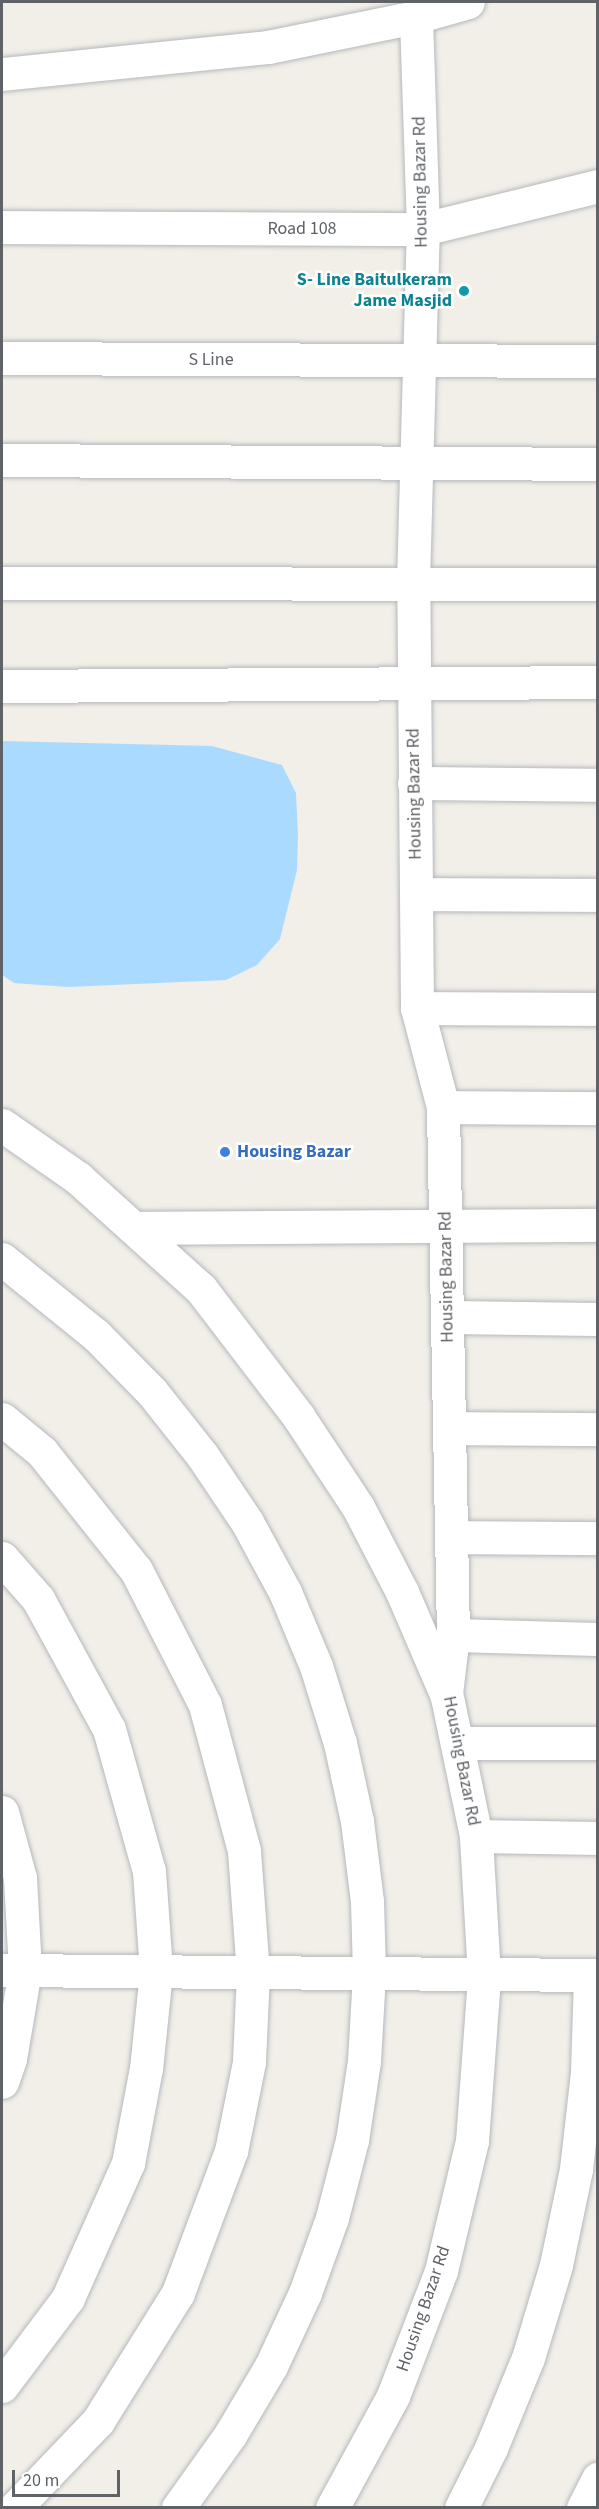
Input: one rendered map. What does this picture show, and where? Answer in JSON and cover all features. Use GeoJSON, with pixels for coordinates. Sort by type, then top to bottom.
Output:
{"type":"FeatureCollection","features":[{"type":"Feature","properties":{"kind":"street"},"geometry":{"type":"LineString","coordinates":[[2,74],[268,47],[416,17],[468,2]]}},
{"type":"Feature","properties":{"kind":"street","name":"Housing Bazar Rd"},"geometry":{"type":"LineString","coordinates":[[332,2508],[393,2396],[441,2271],[472,2141],[484,1976],[476,1836],[459,1743],[446,1693],[453,1635],[443,1107],[417,1008],[413,582],[419,463],[423,230],[416,17]]}},
{"type":"Feature","properties":{"kind":"street","name":"Road 108"},"geometry":{"type":"LineString","coordinates":[[2,227],[423,230],[597,186]]}},
{"type":"Feature","properties":{"kind":"street","name":"S Line"},"geometry":{"type":"LineString","coordinates":[[2,358],[597,361]]}},
{"type":"Feature","properties":{"kind":"street"},"geometry":{"type":"LineString","coordinates":[[2,460],[597,464]]}},
{"type":"Feature","properties":{"kind":"street"},"geometry":{"type":"LineString","coordinates":[[2,583],[597,584]]}},
{"type":"Feature","properties":{"kind":"street"},"geometry":{"type":"LineString","coordinates":[[2,686],[597,682]]}},
{"type":"Feature","properties":{"kind":"street"},"geometry":{"type":"LineString","coordinates":[[414,783],[597,785]]}},
{"type":"Feature","properties":{"kind":"street"},"geometry":{"type":"LineString","coordinates":[[416,894],[597,895]]}},
{"type":"Feature","properties":{"kind":"street"},"geometry":{"type":"LineString","coordinates":[[417,1008],[597,1009]]}},
{"type":"Feature","properties":{"kind":"street"},"geometry":{"type":"LineString","coordinates":[[443,1107],[597,1108]]}},
{"type":"Feature","properties":{"kind":"street"},"geometry":{"type":"LineString","coordinates":[[2,1125],[78,1178],[201,1289],[298,1416],[358,1507],[402,1592],[446,1693]]}},
{"type":"Feature","properties":{"kind":"street"},"geometry":{"type":"LineString","coordinates":[[134,1228],[597,1225]]}},
{"type":"Feature","properties":{"kind":"street"},"geometry":{"type":"LineString","coordinates":[[2,1259],[96,1335],[152,1392],[202,1455],[247,1522],[285,1592],[316,1666],[340,1743],[357,1821],[367,1901],[369,1974],[364,2061],[352,2140],[332,2218],[305,2293],[271,2366],[230,2435],[178,2508]]}},
{"type":"Feature","properties":{"kind":"street"},"geometry":{"type":"LineString","coordinates":[[448,1317],[597,1318]]}},
{"type":"Feature","properties":{"kind":"street"},"geometry":{"type":"LineString","coordinates":[[2,1419],[42,1452],[136,1570],[205,1705],[244,1851],[254,1973],[249,2062],[231,2151],[178,2293],[98,2421],[15,2508]]}},
{"type":"Feature","properties":{"kind":"street"},"geometry":{"type":"LineString","coordinates":[[449,1428],[597,1430]]}},
{"type":"Feature","properties":{"kind":"street"},"geometry":{"type":"LineString","coordinates":[[452,1537],[597,1538]]}},
{"type":"Feature","properties":{"kind":"street"},"geometry":{"type":"LineString","coordinates":[[2,1558],[38,1599],[109,1729],[149,1870],[156,1972],[146,2068],[128,2163],[68,2298],[2,2386]]}},
{"type":"Feature","properties":{"kind":"street"},"geometry":{"type":"LineString","coordinates":[[453,1635],[597,1639]]}},
{"type":"Feature","properties":{"kind":"street"},"geometry":{"type":"LineString","coordinates":[[459,1743],[597,1743]]}},
{"type":"Feature","properties":{"kind":"street"},"geometry":{"type":"LineString","coordinates":[[2,1812],[20,1878],[13,1970],[10,2059],[2,2082]]}},
{"type":"Feature","properties":{"kind":"street"},"geometry":{"type":"LineString","coordinates":[[476,1836],[597,1839]]}},
{"type":"Feature","properties":{"kind":"street"},"geometry":{"type":"LineString","coordinates":[[13,1970],[484,1976],[594,1975],[587,2072],[576,2169],[556,2265],[528,2358],[492,2448],[461,2508]]}},
{"type":"Feature","properties":{"kind":"street"},"geometry":{"type":"LineString","coordinates":[[583,2508],[597,2479]]}},
{"type":"Feature","properties":{"kind":"water"},"geometry":{"type":"Polygon","coordinates":[[[2,741],[212,746],[282,765],[296,793],[298,835],[297,870],[280,939],[257,965],[226,980],[68,987],[14,983],[2,975],[2,741]]]}},
{"type":"Feature","properties":{"kind":"place","name":"S- Line Baitulkeram Jame Masjid"},"geometry":{"type":"Point","coordinates":[464,291]}},
{"type":"Feature","properties":{"kind":"place","name":"Housing Bazar"},"geometry":{"type":"Point","coordinates":[225,1152]}}]}
